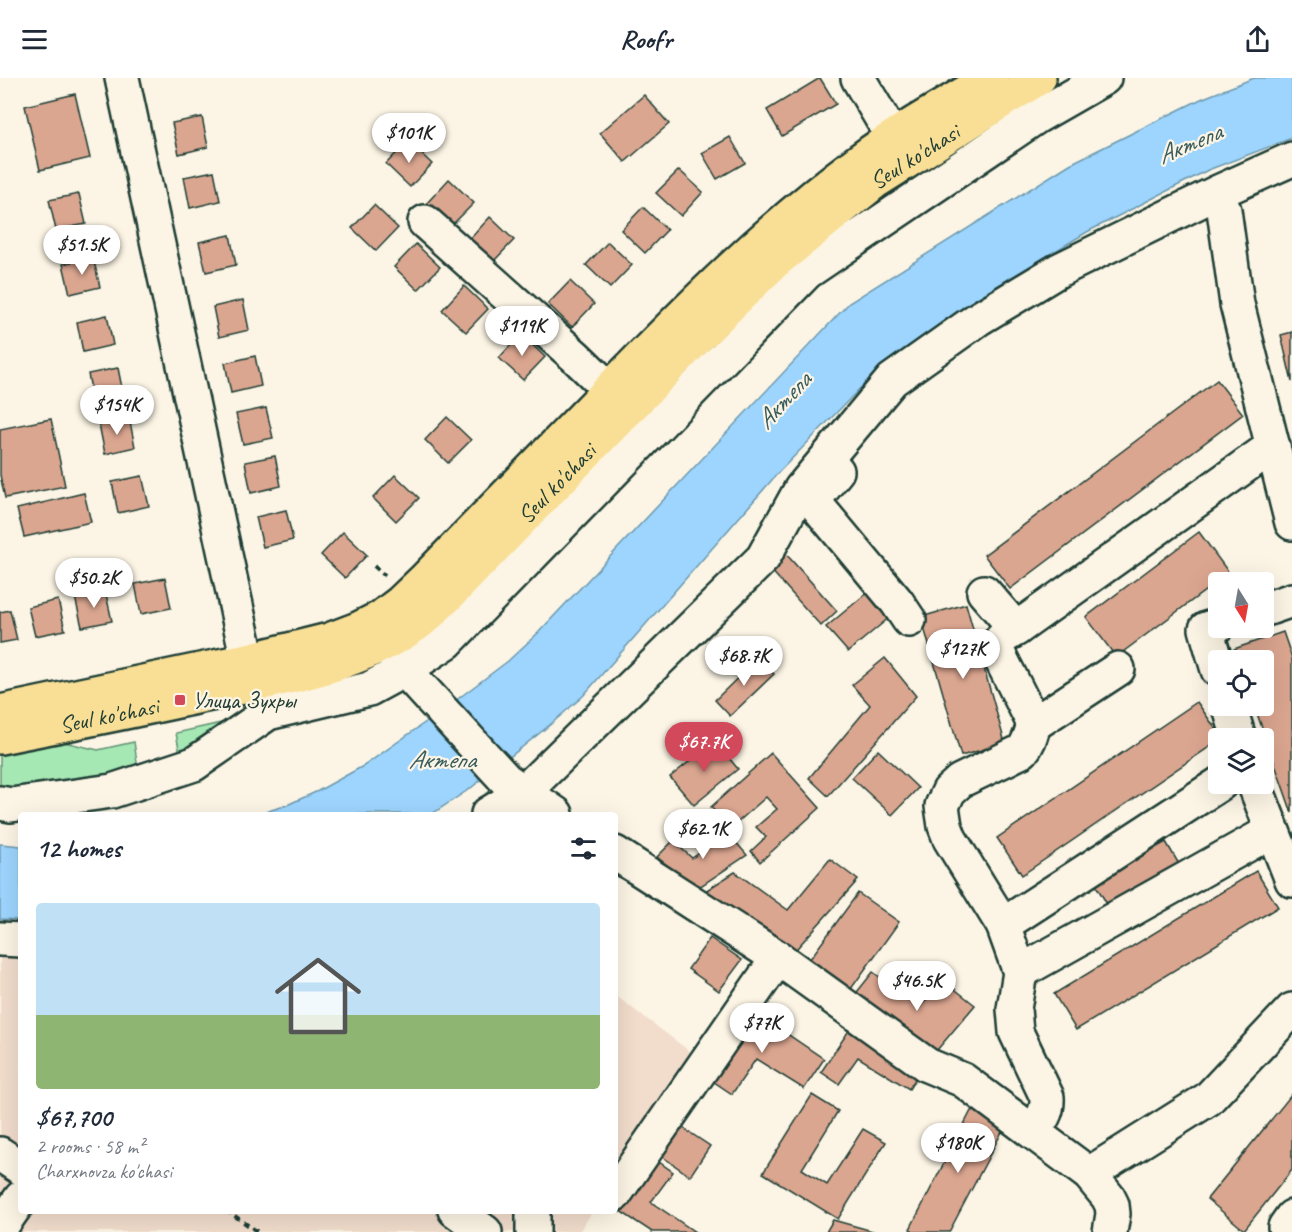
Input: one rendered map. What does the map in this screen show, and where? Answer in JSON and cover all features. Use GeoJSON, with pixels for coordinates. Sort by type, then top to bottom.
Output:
{"type":"FeatureCollection","features":[{"type":"Feature","properties":{"kind":"main road","name":"Seul ko'chasi"},"geometry":{"type":"LineString","coordinates":[[0,737],[251,672],[329,640],[415,626],[446,598],[701,334],[774,262],[876,181],[900,149],[991,78]]}},
{"type":"Feature","properties":{"kind":"main road","name":"Seul ko'chasi"},"geometry":{"type":"LineString","coordinates":[[378,633],[388,612],[406,597],[680,317],[757,244],[826,186],[1039,78]]}},
{"type":"Feature","properties":{"kind":"main road","name":"Seul ko'chasi"},"geometry":{"type":"LineString","coordinates":[[0,712],[251,672]]}},
{"type":"Feature","properties":{"kind":"street"},"geometry":{"type":"LineString","coordinates":[[122,78],[251,672]]}},
{"type":"Feature","properties":{"kind":"street"},"geometry":{"type":"LineString","coordinates":[[858,78],[900,149]]}},
{"type":"Feature","properties":{"kind":"street"},"geometry":{"type":"LineString","coordinates":[[0,803],[11,805],[111,791],[194,764],[268,713],[369,689],[409,674],[447,642],[807,272],[1036,117],[1104,78]]}},
{"type":"Feature","properties":{"kind":"street"},"geometry":{"type":"LineString","coordinates":[[494,812],[529,801],[763,558],[801,489],[892,380],[978,319],[1059,270],[1218,192],[1292,159]]}},
{"type":"Feature","properties":{"kind":"street"},"geometry":{"type":"LineString","coordinates":[[909,620],[897,602],[813,501],[864,437],[891,407],[919,382],[1027,309],[1065,287],[1292,179]]}},
{"type":"Feature","properties":{"kind":"street"},"geometry":{"type":"LineString","coordinates":[[1224,210],[1237,304],[1292,524]]}},
{"type":"Feature","properties":{"kind":"street"},"geometry":{"type":"LineString","coordinates":[[425,222],[609,389]]}},
{"type":"Feature","properties":{"kind":"street"},"geometry":{"type":"LineString","coordinates":[[1034,724],[997,651],[1001,638],[1273,446]]}},
{"type":"Feature","properties":{"kind":"street"},"geometry":{"type":"LineString","coordinates":[[984,592],[1016,629]]}},
{"type":"Feature","properties":{"kind":"street"},"geometry":{"type":"LineString","coordinates":[[1274,606],[1292,600]]}},
{"type":"Feature","properties":{"kind":"street"},"geometry":{"type":"LineString","coordinates":[[378,633],[409,674],[529,801]]}},
{"type":"Feature","properties":{"kind":"street"},"geometry":{"type":"LineString","coordinates":[[1032,1130],[1042,1119],[1047,1100],[1016,1032],[1014,1009],[1020,972],[1003,925],[950,839],[942,806],[949,791],[960,782],[1022,751],[1027,746],[1034,724],[1118,669]]}},
{"type":"Feature","properties":{"kind":"street"},"geometry":{"type":"LineString","coordinates":[[1003,925],[1208,791]]}},
{"type":"Feature","properties":{"kind":"street"},"geometry":{"type":"LineString","coordinates":[[1258,794],[1292,880]]}},
{"type":"Feature","properties":{"kind":"street"},"geometry":{"type":"LineString","coordinates":[[1020,972],[1272,832]]}},
{"type":"Feature","properties":{"kind":"street"},"geometry":{"type":"LineString","coordinates":[[618,854],[778,958],[927,1065],[963,1080],[1032,1130],[1089,1174],[1108,1197],[1113,1214],[1110,1232]]}},
{"type":"Feature","properties":{"kind":"street"},"geometry":{"type":"LineString","coordinates":[[0,939],[18,940]]}},
{"type":"Feature","properties":{"kind":"street"},"geometry":{"type":"LineString","coordinates":[[618,1190],[778,958]]}},
{"type":"Feature","properties":{"kind":"street"},"geometry":{"type":"LineString","coordinates":[[1089,1174],[1208,1099],[1292,1010]]}},
{"type":"Feature","properties":{"kind":"street"},"geometry":{"type":"LineString","coordinates":[[0,1154],[18,1165]]}},
{"type":"Feature","properties":{"kind":"street"},"geometry":{"type":"LineString","coordinates":[[0,1228],[18,1202]]}},
{"type":"Feature","properties":{"kind":"street"},"geometry":{"type":"LineString","coordinates":[[460,1214],[485,1232]]}},
{"type":"Feature","properties":{"kind":"street"},"geometry":{"type":"LineString","coordinates":[[533,1214],[533,1232]]}},
{"type":"Feature","properties":{"kind":"path"},"geometry":{"type":"LineString","coordinates":[[232,1214],[258,1232]]}},
{"type":"Feature","properties":{"kind":"shaded area"},"geometry":{"type":"Polygon","coordinates":[[[18,953],[18,1214],[591,1214],[579,1232],[0,1232],[0,954],[18,953]]]}},
{"type":"Feature","properties":{"kind":"shaded area"},"geometry":{"type":"Polygon","coordinates":[[[618,997],[692,1053],[618,1170],[618,997]]]}},
{"type":"Feature","properties":{"kind":"green space"},"geometry":{"type":"Polygon","coordinates":[[[221,723],[224,734],[181,759],[176,733],[221,723]]]}},
{"type":"Feature","properties":{"kind":"green space"},"geometry":{"type":"Polygon","coordinates":[[[64,742],[98,750],[134,742],[138,769],[31,790],[0,792],[0,754],[64,742]]]}},
{"type":"Feature","properties":{"kind":"water","name":"Актепа"},"geometry":{"type":"Polygon","coordinates":[[[1254,78],[1292,78],[1292,138],[1208,170],[1087,232],[974,300],[871,377],[778,473],[583,696],[471,788],[435,812],[265,812],[318,791],[365,765],[508,661],[538,633],[849,303],[1070,164],[1201,99],[1254,78]]]}},
{"type":"Feature","properties":{"kind":"water"},"geometry":{"type":"Polygon","coordinates":[[[0,844],[18,846],[18,920],[0,919],[0,844]]]}},
{"type":"Feature","properties":{"kind":"building"},"geometry":{"type":"Polygon","coordinates":[[[820,78],[836,104],[782,136],[767,110],[820,78]]]}},
{"type":"Feature","properties":{"kind":"building"},"geometry":{"type":"Polygon","coordinates":[[[75,94],[90,158],[40,170],[25,106],[75,94]]]}},
{"type":"Feature","properties":{"kind":"building"},"geometry":{"type":"Polygon","coordinates":[[[644,95],[669,124],[625,162],[600,133],[644,95]]]}},
{"type":"Feature","properties":{"kind":"building"},"geometry":{"type":"Polygon","coordinates":[[[202,117],[208,147],[179,154],[172,123],[202,117]]]}},
{"type":"Feature","properties":{"kind":"building"},"geometry":{"type":"Polygon","coordinates":[[[730,137],[745,163],[717,179],[702,153],[730,137]]]}},
{"type":"Feature","properties":{"kind":"building"},"geometry":{"type":"Polygon","coordinates":[[[408,141],[432,164],[410,187],[386,164],[408,141]]]}},
{"type":"Feature","properties":{"kind":"building"},"geometry":{"type":"Polygon","coordinates":[[[679,170],[703,192],[681,216],[656,193],[679,170]]]}},
{"type":"Feature","properties":{"kind":"building"},"geometry":{"type":"Polygon","coordinates":[[[214,171],[220,201],[190,208],[184,177],[214,171]]]}},
{"type":"Feature","properties":{"kind":"building"},"geometry":{"type":"Polygon","coordinates":[[[449,179],[474,203],[451,226],[427,203],[449,179]]]}},
{"type":"Feature","properties":{"kind":"building"},"geometry":{"type":"Polygon","coordinates":[[[79,194],[86,224],[56,230],[49,200],[79,194]]]}},
{"type":"Feature","properties":{"kind":"building"},"geometry":{"type":"Polygon","coordinates":[[[374,205],[398,228],[376,251],[352,228],[374,205]]]}},
{"type":"Feature","properties":{"kind":"building"},"geometry":{"type":"Polygon","coordinates":[[[643,207],[667,230],[645,253],[621,230],[643,207]]]}},
{"type":"Feature","properties":{"kind":"building"},"geometry":{"type":"Polygon","coordinates":[[[490,217],[514,240],[492,263],[468,241],[490,217]]]}},
{"type":"Feature","properties":{"kind":"building"},"geometry":{"type":"Polygon","coordinates":[[[230,235],[236,265],[206,272],[199,242],[230,235]]]}},
{"type":"Feature","properties":{"kind":"building"},"geometry":{"type":"Polygon","coordinates":[[[608,242],[632,265],[610,288],[586,265],[608,242]]]}},
{"type":"Feature","properties":{"kind":"building"},"geometry":{"type":"Polygon","coordinates":[[[416,244],[440,267],[418,290],[394,267],[416,244]]]}},
{"type":"Feature","properties":{"kind":"building"},"geometry":{"type":"Polygon","coordinates":[[[93,257],[100,287],[70,294],[63,264],[93,257]]]}},
{"type":"Feature","properties":{"kind":"building"},"geometry":{"type":"Polygon","coordinates":[[[570,281],[594,304],[572,327],[548,304],[570,281]]]}},
{"type":"Feature","properties":{"kind":"building"},"geometry":{"type":"Polygon","coordinates":[[[464,286],[488,309],[466,332],[442,310],[464,286]]]}},
{"type":"Feature","properties":{"kind":"building"},"geometry":{"type":"Polygon","coordinates":[[[243,300],[249,330],[219,337],[213,307],[243,300]]]}},
{"type":"Feature","properties":{"kind":"building"},"geometry":{"type":"Polygon","coordinates":[[[107,315],[113,345],[83,352],[77,322],[107,315]]]}},
{"type":"Feature","properties":{"kind":"building"},"geometry":{"type":"Polygon","coordinates":[[[1292,332],[1292,382],[1281,335],[1292,332]]]}},
{"type":"Feature","properties":{"kind":"building"},"geometry":{"type":"Polygon","coordinates":[[[521,334],[545,357],[523,380],[499,358],[521,334]]]}},
{"type":"Feature","properties":{"kind":"building"},"geometry":{"type":"Polygon","coordinates":[[[255,356],[261,386],[231,393],[225,363],[255,356]]]}},
{"type":"Feature","properties":{"kind":"building"},"geometry":{"type":"Polygon","coordinates":[[[118,368],[124,398],[94,405],[88,374],[118,368]]]}},
{"type":"Feature","properties":{"kind":"building"},"geometry":{"type":"Polygon","coordinates":[[[1217,380],[1243,414],[1010,589],[984,555],[1217,380]]]}},
{"type":"Feature","properties":{"kind":"building"},"geometry":{"type":"Polygon","coordinates":[[[266,408],[273,438],[243,444],[236,414],[266,408]]]}},
{"type":"Feature","properties":{"kind":"building"},"geometry":{"type":"Polygon","coordinates":[[[129,417],[135,447],[105,454],[99,424],[129,417]]]}},
{"type":"Feature","properties":{"kind":"building"},"geometry":{"type":"Polygon","coordinates":[[[447,417],[471,440],[448,463],[425,440],[447,417]]]}},
{"type":"Feature","properties":{"kind":"building"},"geometry":{"type":"Polygon","coordinates":[[[51,419],[65,486],[5,498],[0,475],[0,429],[51,419]]]}},
{"type":"Feature","properties":{"kind":"building"},"geometry":{"type":"Polygon","coordinates":[[[275,456],[281,486],[251,493],[245,462],[275,456]]]}},
{"type":"Feature","properties":{"kind":"building"},"geometry":{"type":"Polygon","coordinates":[[[395,475],[419,498],[396,521],[373,498],[395,475]]]}},
{"type":"Feature","properties":{"kind":"building"},"geometry":{"type":"Polygon","coordinates":[[[142,476],[149,506],[118,513],[112,482],[142,476]]]}},
{"type":"Feature","properties":{"kind":"building"},"geometry":{"type":"Polygon","coordinates":[[[84,493],[91,522],[24,537],[17,509],[84,493]]]}},
{"type":"Feature","properties":{"kind":"building"},"geometry":{"type":"Polygon","coordinates":[[[286,510],[293,540],[263,547],[256,517],[286,510]]]}},
{"type":"Feature","properties":{"kind":"building"},"geometry":{"type":"Polygon","coordinates":[[[343,532],[367,555],[345,578],[321,555],[343,532]]]}},
{"type":"Feature","properties":{"kind":"building"},"geometry":{"type":"Polygon","coordinates":[[[1199,532],[1228,572],[1208,572],[1208,589],[1116,657],[1086,617],[1199,532]]]}},
{"type":"Feature","properties":{"kind":"building"},"geometry":{"type":"Polygon","coordinates":[[[786,554],[837,611],[821,626],[770,569],[786,554]]]}},
{"type":"Feature","properties":{"kind":"building"},"geometry":{"type":"Polygon","coordinates":[[[165,578],[171,608],[141,614],[135,584],[165,578]]]}},
{"type":"Feature","properties":{"kind":"building"},"geometry":{"type":"Polygon","coordinates":[[[105,590],[112,621],[82,627],[75,597],[105,590]]]}},
{"type":"Feature","properties":{"kind":"building"},"geometry":{"type":"Polygon","coordinates":[[[868,592],[890,617],[848,652],[826,627],[868,592]]]}},
{"type":"Feature","properties":{"kind":"building"},"geometry":{"type":"Polygon","coordinates":[[[58,600],[65,630],[35,636],[28,607],[58,600]]]}},
{"type":"Feature","properties":{"kind":"building"},"geometry":{"type":"Polygon","coordinates":[[[966,604],[1005,743],[961,756],[921,617],[966,604]]]}},
{"type":"Feature","properties":{"kind":"building"},"geometry":{"type":"Polygon","coordinates":[[[10,610],[17,640],[0,643],[0,612],[10,610]]]}},
{"type":"Feature","properties":{"kind":"building"},"geometry":{"type":"Polygon","coordinates":[[[1283,632],[1292,658],[1292,813],[1274,762],[1274,728],[1262,728],[1258,716],[1274,716],[1274,650],[1234,649],[1266,638],[1274,638],[1274,635],[1283,632]]]}},
{"type":"Feature","properties":{"kind":"building"},"geometry":{"type":"Polygon","coordinates":[[[758,658],[774,674],[730,716],[715,700],[758,658]]]}},
{"type":"Feature","properties":{"kind":"building"},"geometry":{"type":"Polygon","coordinates":[[[885,658],[916,696],[828,796],[809,778],[870,705],[852,685],[885,658]]]}},
{"type":"Feature","properties":{"kind":"building"},"geometry":{"type":"Polygon","coordinates":[[[1197,702],[1215,728],[1208,728],[1208,748],[1022,875],[997,838],[1197,702]]]}},
{"type":"Feature","properties":{"kind":"building"},"geometry":{"type":"Polygon","coordinates":[[[715,741],[738,769],[694,805],[670,777],[715,741]]]}},
{"type":"Feature","properties":{"kind":"building"},"geometry":{"type":"Polygon","coordinates":[[[878,750],[918,788],[892,815],[852,778],[878,750]]]}},
{"type":"Feature","properties":{"kind":"building"},"geometry":{"type":"Polygon","coordinates":[[[771,753],[820,808],[760,862],[751,851],[766,837],[756,827],[777,809],[766,797],[730,829],[711,807],[771,753]]]}},
{"type":"Feature","properties":{"kind":"building"},"geometry":{"type":"Polygon","coordinates":[[[728,833],[747,855],[696,889],[657,857],[673,841],[692,858],[728,833]]]}},
{"type":"Feature","properties":{"kind":"building"},"geometry":{"type":"Polygon","coordinates":[[[1166,842],[1183,871],[1111,911],[1094,882],[1166,842]]]}},
{"type":"Feature","properties":{"kind":"building"},"geometry":{"type":"Polygon","coordinates":[[[830,859],[858,880],[790,956],[705,891],[735,872],[788,910],[830,859]]]}},
{"type":"Feature","properties":{"kind":"building"},"geometry":{"type":"Polygon","coordinates":[[[1256,871],[1278,907],[1076,1030],[1054,994],[1256,871]]]}},
{"type":"Feature","properties":{"kind":"building"},"geometry":{"type":"Polygon","coordinates":[[[858,893],[899,922],[848,993],[807,963],[858,893]]]}},
{"type":"Feature","properties":{"kind":"building"},"geometry":{"type":"Polygon","coordinates":[[[710,938],[742,960],[719,991],[688,969],[710,938]]]}},
{"type":"Feature","properties":{"kind":"building"},"geometry":{"type":"Polygon","coordinates":[[[873,972],[920,1007],[943,980],[975,1005],[932,1056],[853,997],[873,972]]]}},
{"type":"Feature","properties":{"kind":"building"},"geometry":{"type":"Polygon","coordinates":[[[749,1008],[824,1059],[804,1089],[756,1059],[732,1094],[704,1075],[749,1008]]]}},
{"type":"Feature","properties":{"kind":"building"},"geometry":{"type":"Polygon","coordinates":[[[854,1023],[922,1068],[909,1089],[858,1057],[839,1084],[821,1072],[854,1023]]]}},
{"type":"Feature","properties":{"kind":"building"},"geometry":{"type":"Polygon","coordinates":[[[1292,1094],[1292,1170],[1244,1230],[1207,1199],[1292,1094]]]}},
{"type":"Feature","properties":{"kind":"building"},"geometry":{"type":"Polygon","coordinates":[[[812,1095],[838,1111],[802,1169],[827,1185],[863,1129],[886,1142],[838,1219],[763,1173],[812,1095]]]}},
{"type":"Feature","properties":{"kind":"building"},"geometry":{"type":"Polygon","coordinates":[[[972,1109],[1005,1126],[949,1232],[915,1232],[910,1229],[972,1109]]]}},
{"type":"Feature","properties":{"kind":"building"},"geometry":{"type":"Polygon","coordinates":[[[677,1124],[710,1146],[690,1176],[657,1153],[677,1124]]]}},
{"type":"Feature","properties":{"kind":"building"},"geometry":{"type":"Polygon","coordinates":[[[652,1157],[673,1172],[651,1202],[695,1232],[652,1232],[618,1208],[652,1157]]]}},
{"type":"Feature","properties":{"kind":"building"},"geometry":{"type":"Polygon","coordinates":[[[833,1220],[876,1232],[826,1232],[833,1220]]]}},
{"type":"Feature","properties":{"kind":"place","name":"Улица Зухры"},"geometry":{"type":"Point","coordinates":[180,700]}}]}
